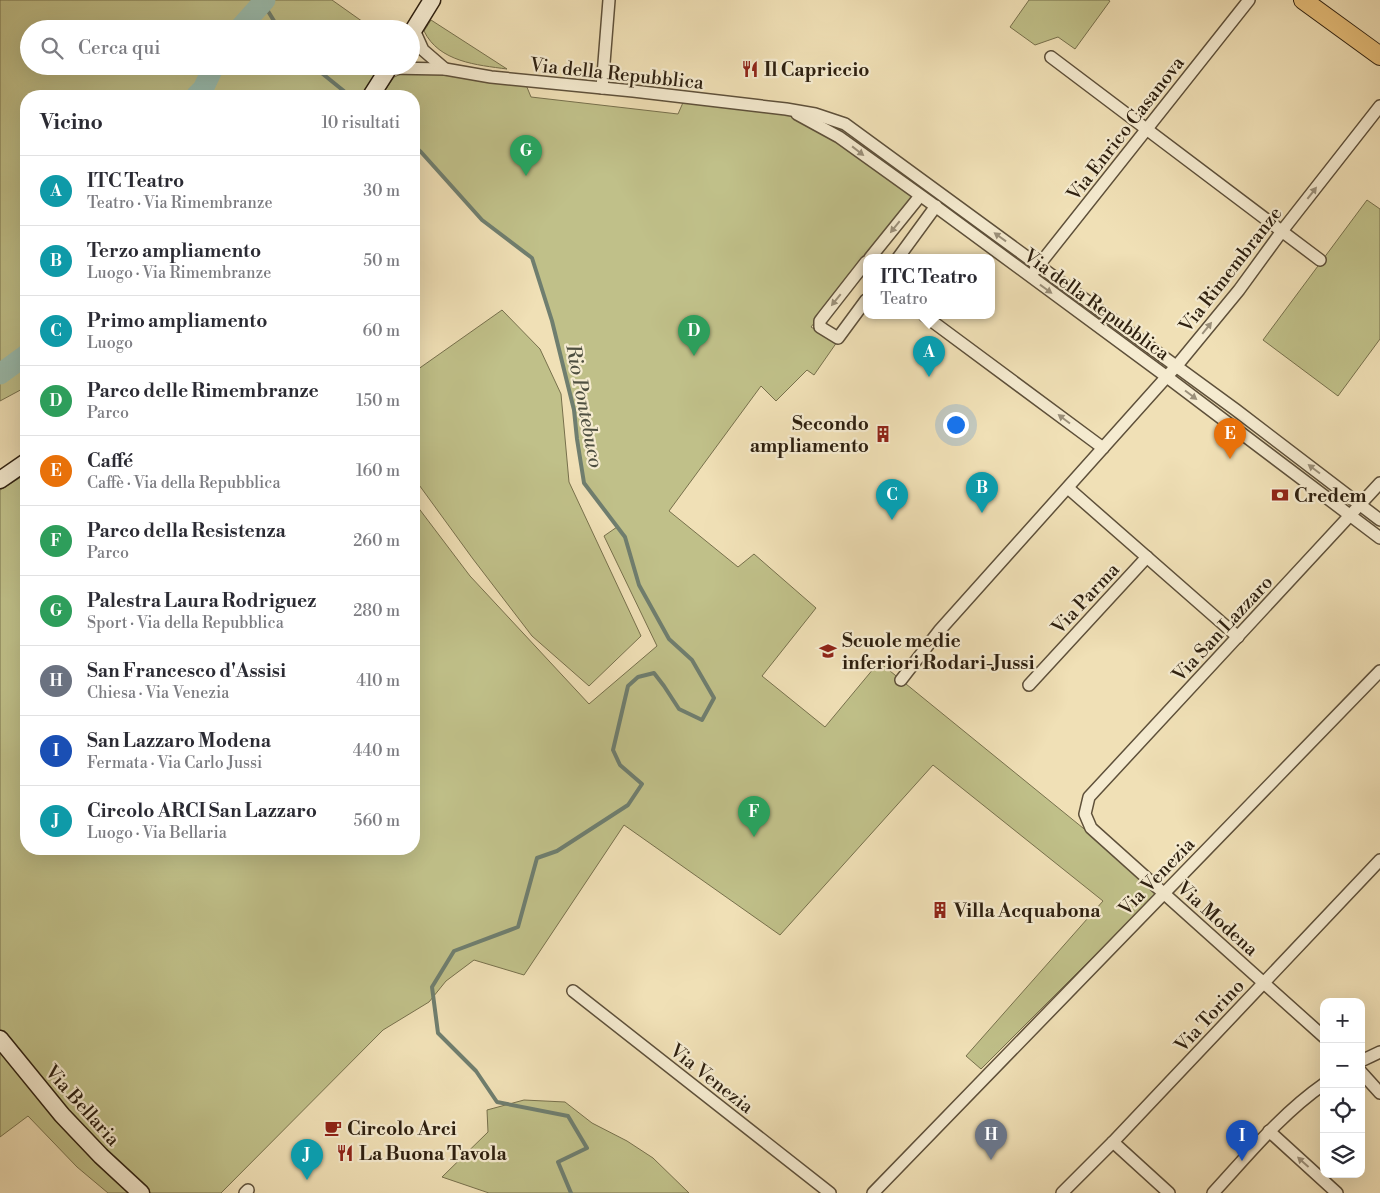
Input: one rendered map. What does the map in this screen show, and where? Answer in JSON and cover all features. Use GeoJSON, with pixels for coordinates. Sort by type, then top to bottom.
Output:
{"type":"FeatureCollection","features":[{"type":"Feature","properties":{"kind":"main road"},"geometry":{"type":"LineString","coordinates":[[1302,0],[1380,56]]}},
{"type":"Feature","properties":{"kind":"street"},"geometry":{"type":"LineString","coordinates":[[420,20],[432,0]]}},
{"type":"Feature","properties":{"kind":"street"},"geometry":{"type":"LineString","coordinates":[[602,88],[609,0]]}},
{"type":"Feature","properties":{"kind":"street","name":"Via Enrico Casanova"},"geometry":{"type":"LineString","coordinates":[[1029,277],[1248,0]]}},
{"type":"Feature","properties":{"kind":"street"},"geometry":{"type":"LineString","coordinates":[[420,45],[445,69]]}},
{"type":"Feature","properties":{"kind":"street"},"geometry":{"type":"LineString","coordinates":[[1051,57],[1320,260]]}},
{"type":"Feature","properties":{"kind":"street","name":"Via della Repubblica"},"geometry":{"type":"LineString","coordinates":[[420,63],[431,69]]}},
{"type":"Feature","properties":{"kind":"street","name":"Via della Repubblica"},"geometry":{"type":"LineString","coordinates":[[420,68],[445,69],[491,76],[786,109],[815,114],[845,124],[1176,366],[1380,520]]}},
{"type":"Feature","properties":{"kind":"street"},"geometry":{"type":"LineString","coordinates":[[375,90],[385,75]]}},
{"type":"Feature","properties":{"kind":"street","name":"Via Rimembranze"},"geometry":{"type":"LineString","coordinates":[[901,680],[938,631],[1167,377],[1239,290],[1282,231],[1380,106]]}},
{"type":"Feature","properties":{"kind":"street","name":"Via della Repubblica"},"geometry":{"type":"LineString","coordinates":[[786,109],[839,137],[1167,377],[1380,538]]}},
{"type":"Feature","properties":{"kind":"street"},"geometry":{"type":"LineString","coordinates":[[839,137],[845,124]]}},
{"type":"Feature","properties":{"kind":"street"},"geometry":{"type":"LineString","coordinates":[[901,254],[933,205],[939,192]]}},
{"type":"Feature","properties":{"kind":"street"},"geometry":{"type":"LineString","coordinates":[[873,254],[920,196]]}},
{"type":"Feature","properties":{"kind":"street"},"geometry":{"type":"LineString","coordinates":[[863,266],[823,316],[820,321],[820,327],[838,338],[863,304]]}},
{"type":"Feature","properties":{"kind":"street"},"geometry":{"type":"LineString","coordinates":[[929,319],[1103,448]]}},
{"type":"Feature","properties":{"kind":"street"},"geometry":{"type":"LineString","coordinates":[[0,480],[20,466]]}},
{"type":"Feature","properties":{"kind":"street","name":"Via San Lazzaro"},"geometry":{"type":"LineString","coordinates":[[1089,797],[1380,483]]}},
{"type":"Feature","properties":{"kind":"street","name":"Via Parma"},"geometry":{"type":"LineString","coordinates":[[1068,488],[1238,637]]}},
{"type":"Feature","properties":{"kind":"street","name":"Via Parma"},"geometry":{"type":"LineString","coordinates":[[1029,685],[1147,557]]}},
{"type":"Feature","properties":{"kind":"street","name":"Via Venezia"},"geometry":{"type":"LineString","coordinates":[[873,1193],[1380,670]]}},
{"type":"Feature","properties":{"kind":"street","name":"Via Modena"},"geometry":{"type":"LineString","coordinates":[[1089,797],[1085,814],[1091,828],[1320,1033]]}},
{"type":"Feature","properties":{"kind":"street","name":"Via Torino"},"geometry":{"type":"LineString","coordinates":[[1062,1193],[1113,1142],[1380,860]]}},
{"type":"Feature","properties":{"kind":"street","name":"Via Venezia"},"geometry":{"type":"LineString","coordinates":[[573,991],[830,1193]]}},
{"type":"Feature","properties":{"kind":"street","name":"Via Bellaria"},"geometry":{"type":"LineString","coordinates":[[0,1039],[62,1115],[101,1156],[141,1193]]}},
{"type":"Feature","properties":{"kind":"street"},"geometry":{"type":"LineString","coordinates":[[1365,1059],[1380,1052]]}},
{"type":"Feature","properties":{"kind":"street"},"geometry":{"type":"LineString","coordinates":[[1365,1076],[1380,1093]]}},
{"type":"Feature","properties":{"kind":"street"},"geometry":{"type":"LineString","coordinates":[[1213,1193],[1269,1131],[1304,1098],[1320,1087]]}},
{"type":"Feature","properties":{"kind":"street"},"geometry":{"type":"LineString","coordinates":[[1269,1131],[1337,1193]]}},
{"type":"Feature","properties":{"kind":"street"},"geometry":{"type":"LineString","coordinates":[[1113,1142],[1169,1193]]}},
{"type":"Feature","properties":{"kind":"green space"},"geometry":{"type":"Polygon","coordinates":[[[0,0],[332,0],[360,20],[20,20],[20,75],[384,75],[375,90],[20,90],[20,354],[0,366],[0,0]]]}},
{"type":"Feature","properties":{"kind":"green space"},"geometry":{"type":"Polygon","coordinates":[[[1029,0],[1110,1],[1075,49],[1058,37],[1035,45],[1010,27],[1029,0]]]}},
{"type":"Feature","properties":{"kind":"green space"},"geometry":{"type":"Polygon","coordinates":[[[431,20],[507,69],[483,66],[449,56],[431,41],[424,31],[431,20]]]}},
{"type":"Feature","properties":{"kind":"green space"},"geometry":{"type":"Polygon","coordinates":[[[420,68],[524,80],[531,97],[678,114],[685,98],[786,109],[917,194],[869,254],[863,254],[863,262],[811,327],[837,342],[814,375],[807,370],[776,401],[761,386],[669,511],[738,567],[754,554],[816,608],[762,676],[825,727],[879,662],[1110,850],[1158,892],[981,1069],[966,1056],[1103,901],[933,765],[780,935],[624,825],[524,975],[474,960],[446,981],[429,1002],[383,1030],[221,1193],[108,1193],[77,1167],[28,1116],[0,1137],[0,490],[20,478],[20,855],[420,855],[420,510],[470,576],[589,704],[657,646],[604,536],[617,527],[584,483],[574,409],[552,321],[532,258],[482,220],[420,151],[420,90],[385,90],[394,77],[399,75],[420,75],[420,68]]]}},
{"type":"Feature","properties":{"kind":"green space"},"geometry":{"type":"Polygon","coordinates":[[[1367,200],[1380,209],[1380,339],[1338,396],[1263,340],[1367,200]]]}},
{"type":"Feature","properties":{"kind":"green space"},"geometry":{"type":"Polygon","coordinates":[[[502,310],[540,349],[561,394],[569,482],[641,636],[589,686],[532,636],[420,486],[420,368],[502,310]]]}},
{"type":"Feature","properties":{"kind":"green space"},"geometry":{"type":"Polygon","coordinates":[[[20,359],[20,390],[0,401],[0,374],[20,359]]]}},
{"type":"Feature","properties":{"kind":"green space"},"geometry":{"type":"Polygon","coordinates":[[[524,1100],[565,1102],[592,1123],[627,1141],[653,1158],[689,1193],[489,1193],[442,1177],[488,1132],[487,1110],[524,1100]]]}},
{"type":"Feature","properties":{"kind":"waterway"},"geometry":{"type":"LineString","coordinates":[[247,20],[265,0]]}},
{"type":"Feature","properties":{"kind":"waterway","name":"Rio Pontebuco"},"geometry":{"type":"LineString","coordinates":[[263,3],[273,20]]}},
{"type":"Feature","properties":{"kind":"waterway"},"geometry":{"type":"LineString","coordinates":[[202,90],[210,75]]}},
{"type":"Feature","properties":{"kind":"waterway","name":"Rio Pontebuco"},"geometry":{"type":"LineString","coordinates":[[324,75],[343,90]]}},
{"type":"Feature","properties":{"kind":"waterway","name":"Rio Pontebuco"},"geometry":{"type":"LineString","coordinates":[[420,151],[482,220],[532,258],[552,321],[574,410],[584,483],[625,537],[639,585],[669,639],[692,660],[714,698],[702,720],[679,709],[654,673],[638,677],[628,686],[613,750],[620,765],[642,784],[628,805],[557,851],[537,858],[518,927],[454,951],[432,987],[438,1033],[476,1071],[497,1102],[568,1116],[587,1148],[558,1162],[571,1193]]}},
{"type":"Feature","properties":{"kind":"waterway"},"geometry":{"type":"LineString","coordinates":[[0,374],[20,359]]}},
{"type":"Feature","properties":{"kind":"place","name":"Il Capriccio"},"geometry":{"type":"Point","coordinates":[750,69]}},
{"type":"Feature","properties":{"kind":"place","name":"Palestra Laura Rodriguez"},"geometry":{"type":"Point","coordinates":[526,176]}},
{"type":"Feature","properties":{"kind":"place","name":"Parco delle Rimembranze"},"geometry":{"type":"Point","coordinates":[694,356]}},
{"type":"Feature","properties":{"kind":"place","name":"ITC Teatro"},"geometry":{"type":"Point","coordinates":[929,377]}},
{"type":"Feature","properties":{"kind":"place","name":"Secondo ampliamento"},"geometry":{"type":"Point","coordinates":[883,434]}},
{"type":"Feature","properties":{"kind":"place","name":"Caffé"},"geometry":{"type":"Point","coordinates":[1230,459]}},
{"type":"Feature","properties":{"kind":"place","name":"Credem"},"geometry":{"type":"Point","coordinates":[1280,495]}},
{"type":"Feature","properties":{"kind":"place","name":"Terzo ampliamento"},"geometry":{"type":"Point","coordinates":[982,513]}},
{"type":"Feature","properties":{"kind":"place","name":"Primo ampliamento"},"geometry":{"type":"Point","coordinates":[892,520]}},
{"type":"Feature","properties":{"kind":"place","name":"Scuole medie inferiori Rodari-Jussi"},"geometry":{"type":"Point","coordinates":[828,651]}},
{"type":"Feature","properties":{"kind":"place","name":"Parco della Resistenza"},"geometry":{"type":"Point","coordinates":[754,837]}},
{"type":"Feature","properties":{"kind":"place","name":"Villa Acquabona"},"geometry":{"type":"Point","coordinates":[940,910]}},
{"type":"Feature","properties":{"kind":"place","name":"Circolo Arci"},"geometry":{"type":"Point","coordinates":[333,1128]}},
{"type":"Feature","properties":{"kind":"place","name":"La Buona Tavola"},"geometry":{"type":"Point","coordinates":[345,1153]}},
{"type":"Feature","properties":{"kind":"place","name":"San Francesco d'Assisi"},"geometry":{"type":"Point","coordinates":[991,1160]}},
{"type":"Feature","properties":{"kind":"place","name":"San Lazzaro Modena"},"geometry":{"type":"Point","coordinates":[1242,1161]}},
{"type":"Feature","properties":{"kind":"place","name":"Circolo ARCI San Lazzaro"},"geometry":{"type":"Point","coordinates":[307,1180]}}]}
